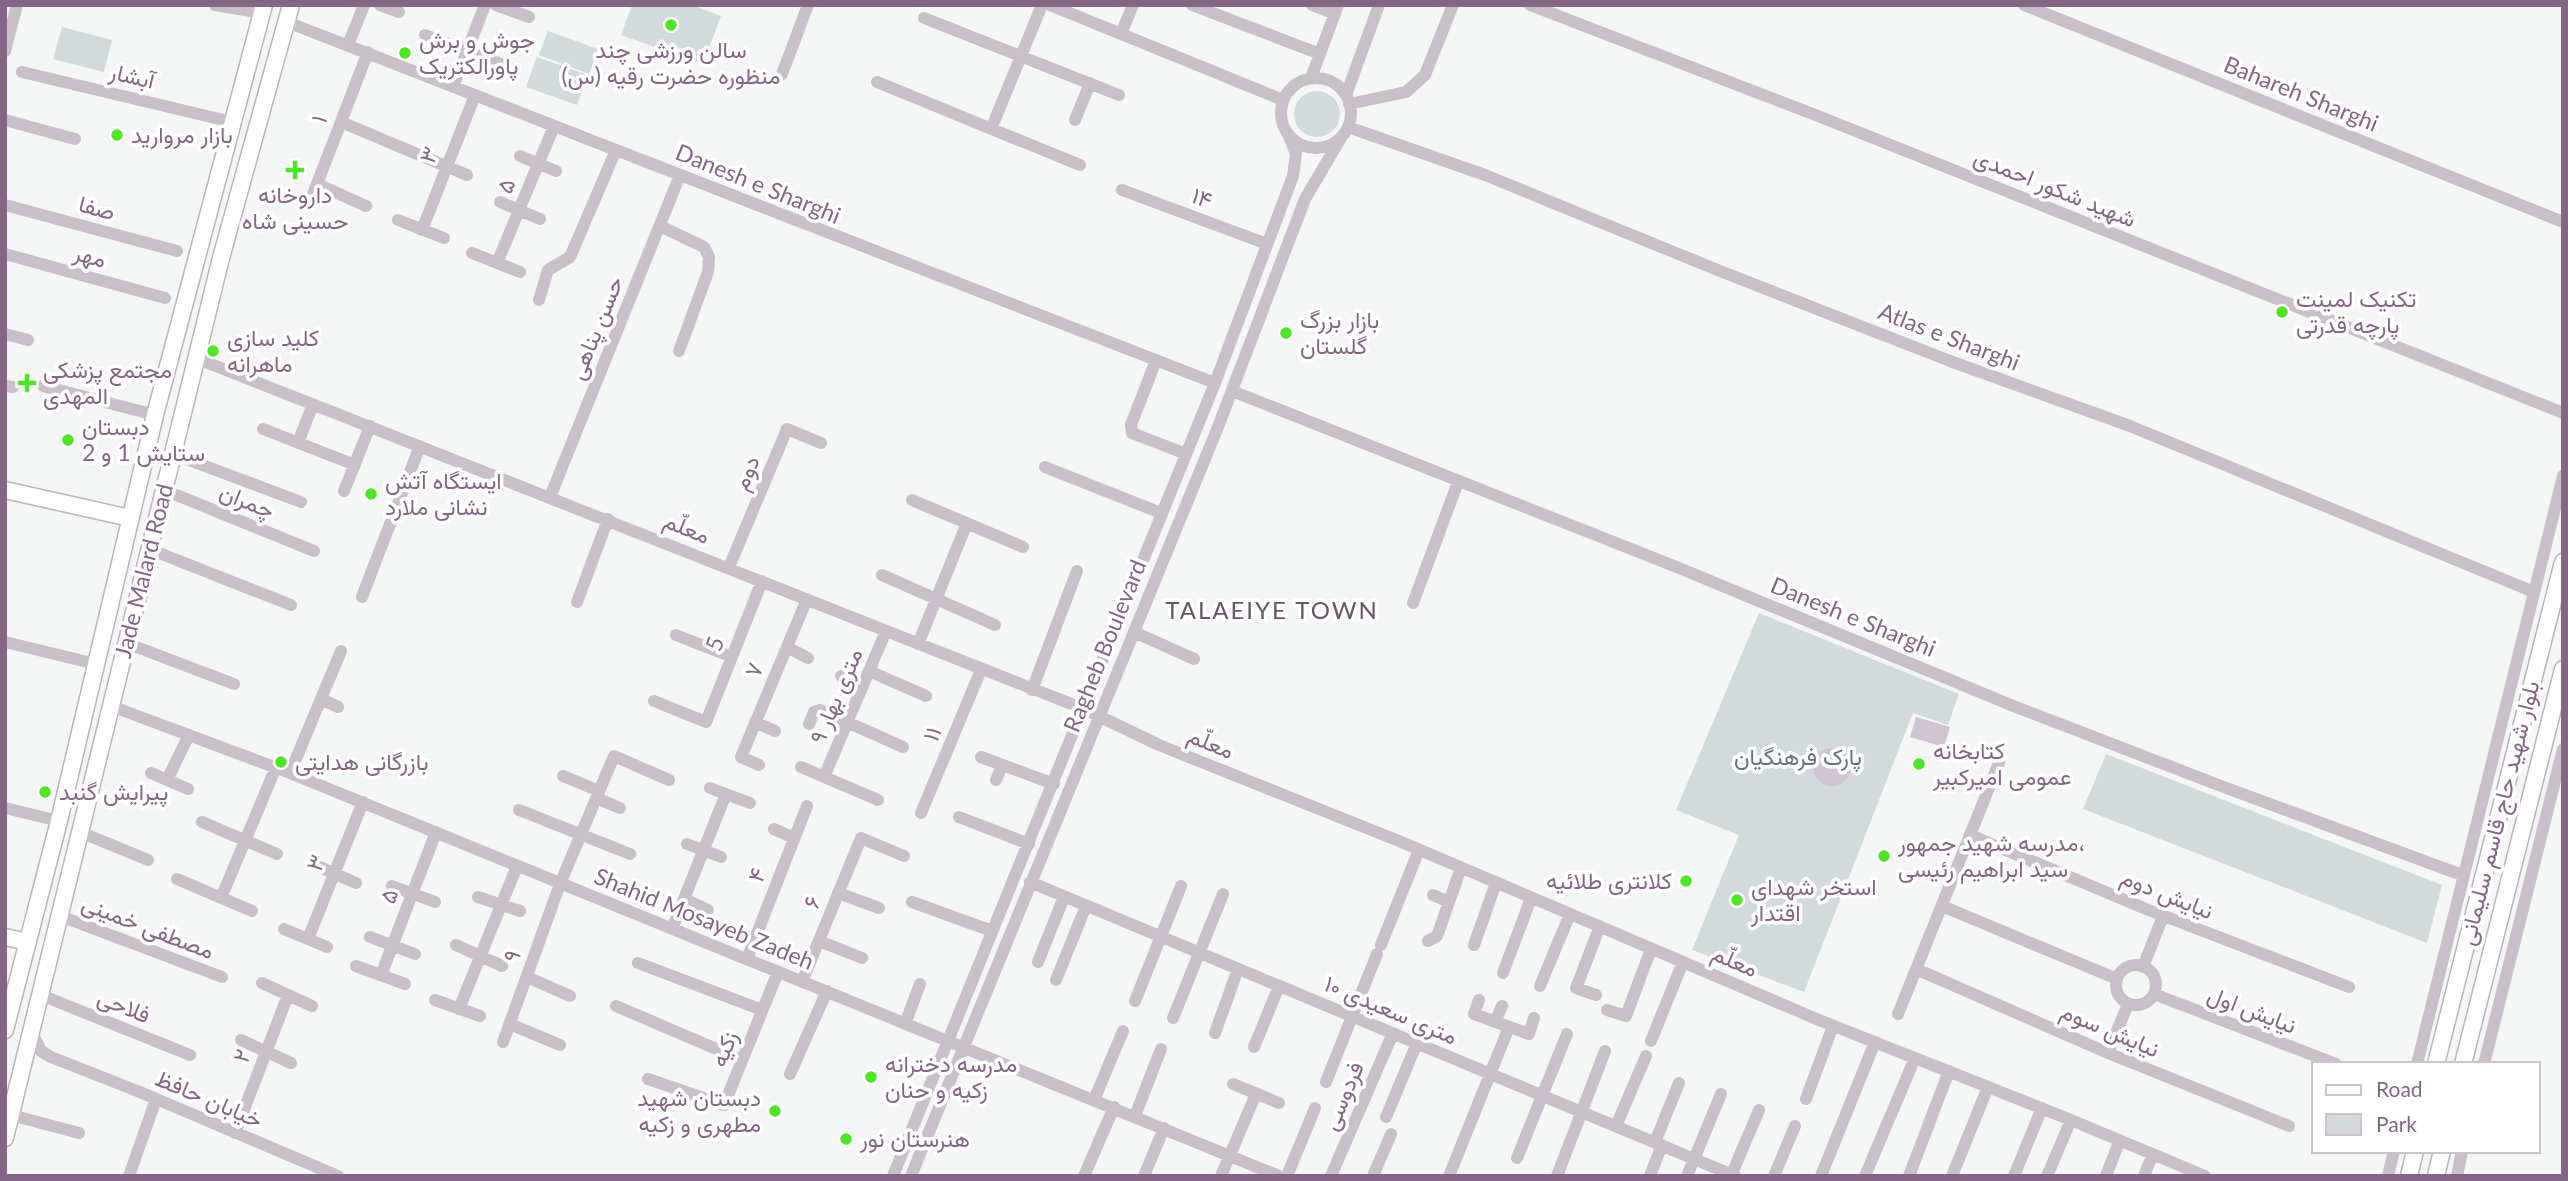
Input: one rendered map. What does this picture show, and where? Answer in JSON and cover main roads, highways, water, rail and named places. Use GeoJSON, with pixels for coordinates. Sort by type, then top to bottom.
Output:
{"type":"FeatureCollection","features":[{"type":"Feature","properties":{"kind":"main road","name":"Jade Malard Road"},"geometry":{"type":"LineString","coordinates":[[5,1139],[221,258],[291,5]]}},
{"type":"Feature","properties":{"kind":"main road","name":"Jade Malard Road"},"geometry":{"type":"LineString","coordinates":[[5,1030],[59,821],[155,415],[263,9]]}},
{"type":"Feature","properties":{"kind":"main road"},"geometry":{"type":"LineString","coordinates":[[214,191],[219,211],[231,212],[237,207]]}},
{"type":"Feature","properties":{"kind":"main road"},"geometry":{"type":"LineString","coordinates":[[195,257],[204,249],[213,248],[221,258]]}},
{"type":"Feature","properties":{"kind":"main road"},"geometry":{"type":"LineString","coordinates":[[5,490],[130,518]]}},
{"type":"Feature","properties":{"kind":"main road","name":"بلوار شهید حاج قاسم سلیمانی"},"geometry":{"type":"LineString","coordinates":[[2437,1062],[2563,562]]}},
{"type":"Feature","properties":{"kind":"main road","name":"بلوار شهید حاج قاسم سلیمانی"},"geometry":{"type":"LineString","coordinates":[[2464,1062],[2563,669]]}},
{"type":"Feature","properties":{"kind":"main road"},"geometry":{"type":"LineString","coordinates":[[5,937],[28,942]]}},
{"type":"Feature","properties":{"kind":"main road"},"geometry":{"type":"LineString","coordinates":[[2409,1176],[2414,1153]]}},
{"type":"Feature","properties":{"kind":"main road"},"geometry":{"type":"LineString","coordinates":[[2436,1176],[2442,1153]]}},
{"type":"Feature","properties":{"kind":"place","name":"سالن ورزشی چند منظوره حضرت رقیه (س)"},"geometry":{"type":"Point","coordinates":[671,25]}},
{"type":"Feature","properties":{"kind":"place","name":"جوش و برش پاورالکتریک"},"geometry":{"type":"Point","coordinates":[405,53]}},
{"type":"Feature","properties":{"kind":"place","name":"بازار مروارید"},"geometry":{"type":"Point","coordinates":[117,135]}},
{"type":"Feature","properties":{"kind":"place","name":"داروخانه حسینی شاه"},"geometry":{"type":"Point","coordinates":[295,170]}},
{"type":"Feature","properties":{"kind":"place","name":"تکنیک لمینت پارچه قدرتی"},"geometry":{"type":"Point","coordinates":[2282,312]}},
{"type":"Feature","properties":{"kind":"place","name":"بازار بزرگ گلستان"},"geometry":{"type":"Point","coordinates":[1286,333]}},
{"type":"Feature","properties":{"kind":"place","name":"کلید سازی ماهرانه"},"geometry":{"type":"Point","coordinates":[213,351]}},
{"type":"Feature","properties":{"kind":"place","name":"مجتمع پزشکی المهدی"},"geometry":{"type":"Point","coordinates":[27,383]}},
{"type":"Feature","properties":{"kind":"place","name":"دبستان ستایش 1 و 2"},"geometry":{"type":"Point","coordinates":[68,440]}},
{"type":"Feature","properties":{"kind":"place","name":"ایستگاه آتش نشانی ملارد"},"geometry":{"type":"Point","coordinates":[371,494]}},
{"type":"Feature","properties":{"kind":"place","name":"بازرگانی هدایتی"},"geometry":{"type":"Point","coordinates":[281,762]}},
{"type":"Feature","properties":{"kind":"place","name":"کتابخانه عمومی امیرکبیر"},"geometry":{"type":"Point","coordinates":[1919,764]}},
{"type":"Feature","properties":{"kind":"place","name":"پیرایش گنبد"},"geometry":{"type":"Point","coordinates":[45,792]}},
{"type":"Feature","properties":{"kind":"place","name":"مدرسه شهید جمهور، سید ابراهیم رئیسی"},"geometry":{"type":"Point","coordinates":[1884,856]}},
{"type":"Feature","properties":{"kind":"place","name":"کلانتری طلائیه"},"geometry":{"type":"Point","coordinates":[1686,881]}},
{"type":"Feature","properties":{"kind":"place","name":"استخر شهدای اقتدار"},"geometry":{"type":"Point","coordinates":[1737,900]}},
{"type":"Feature","properties":{"kind":"place","name":"مدرسه دخترانه زکیه و حنان"},"geometry":{"type":"Point","coordinates":[871,1077]}},
{"type":"Feature","properties":{"kind":"place","name":"دبستان شهید مطهری و زکیه"},"geometry":{"type":"Point","coordinates":[775,1111]}},
{"type":"Feature","properties":{"kind":"place","name":"هنرستان نور"},"geometry":{"type":"Point","coordinates":[846,1139]}},
{"type":"Feature","properties":{"kind":"district","name":"TALAEIYE TOWN"},"geometry":{"type":"Point","coordinates":[1272,611]}},
{"type":"Feature","properties":{"kind":"park label","name":"پارک فرهنگیان"},"geometry":{"type":"Point","coordinates":[1798,757]}}]}
